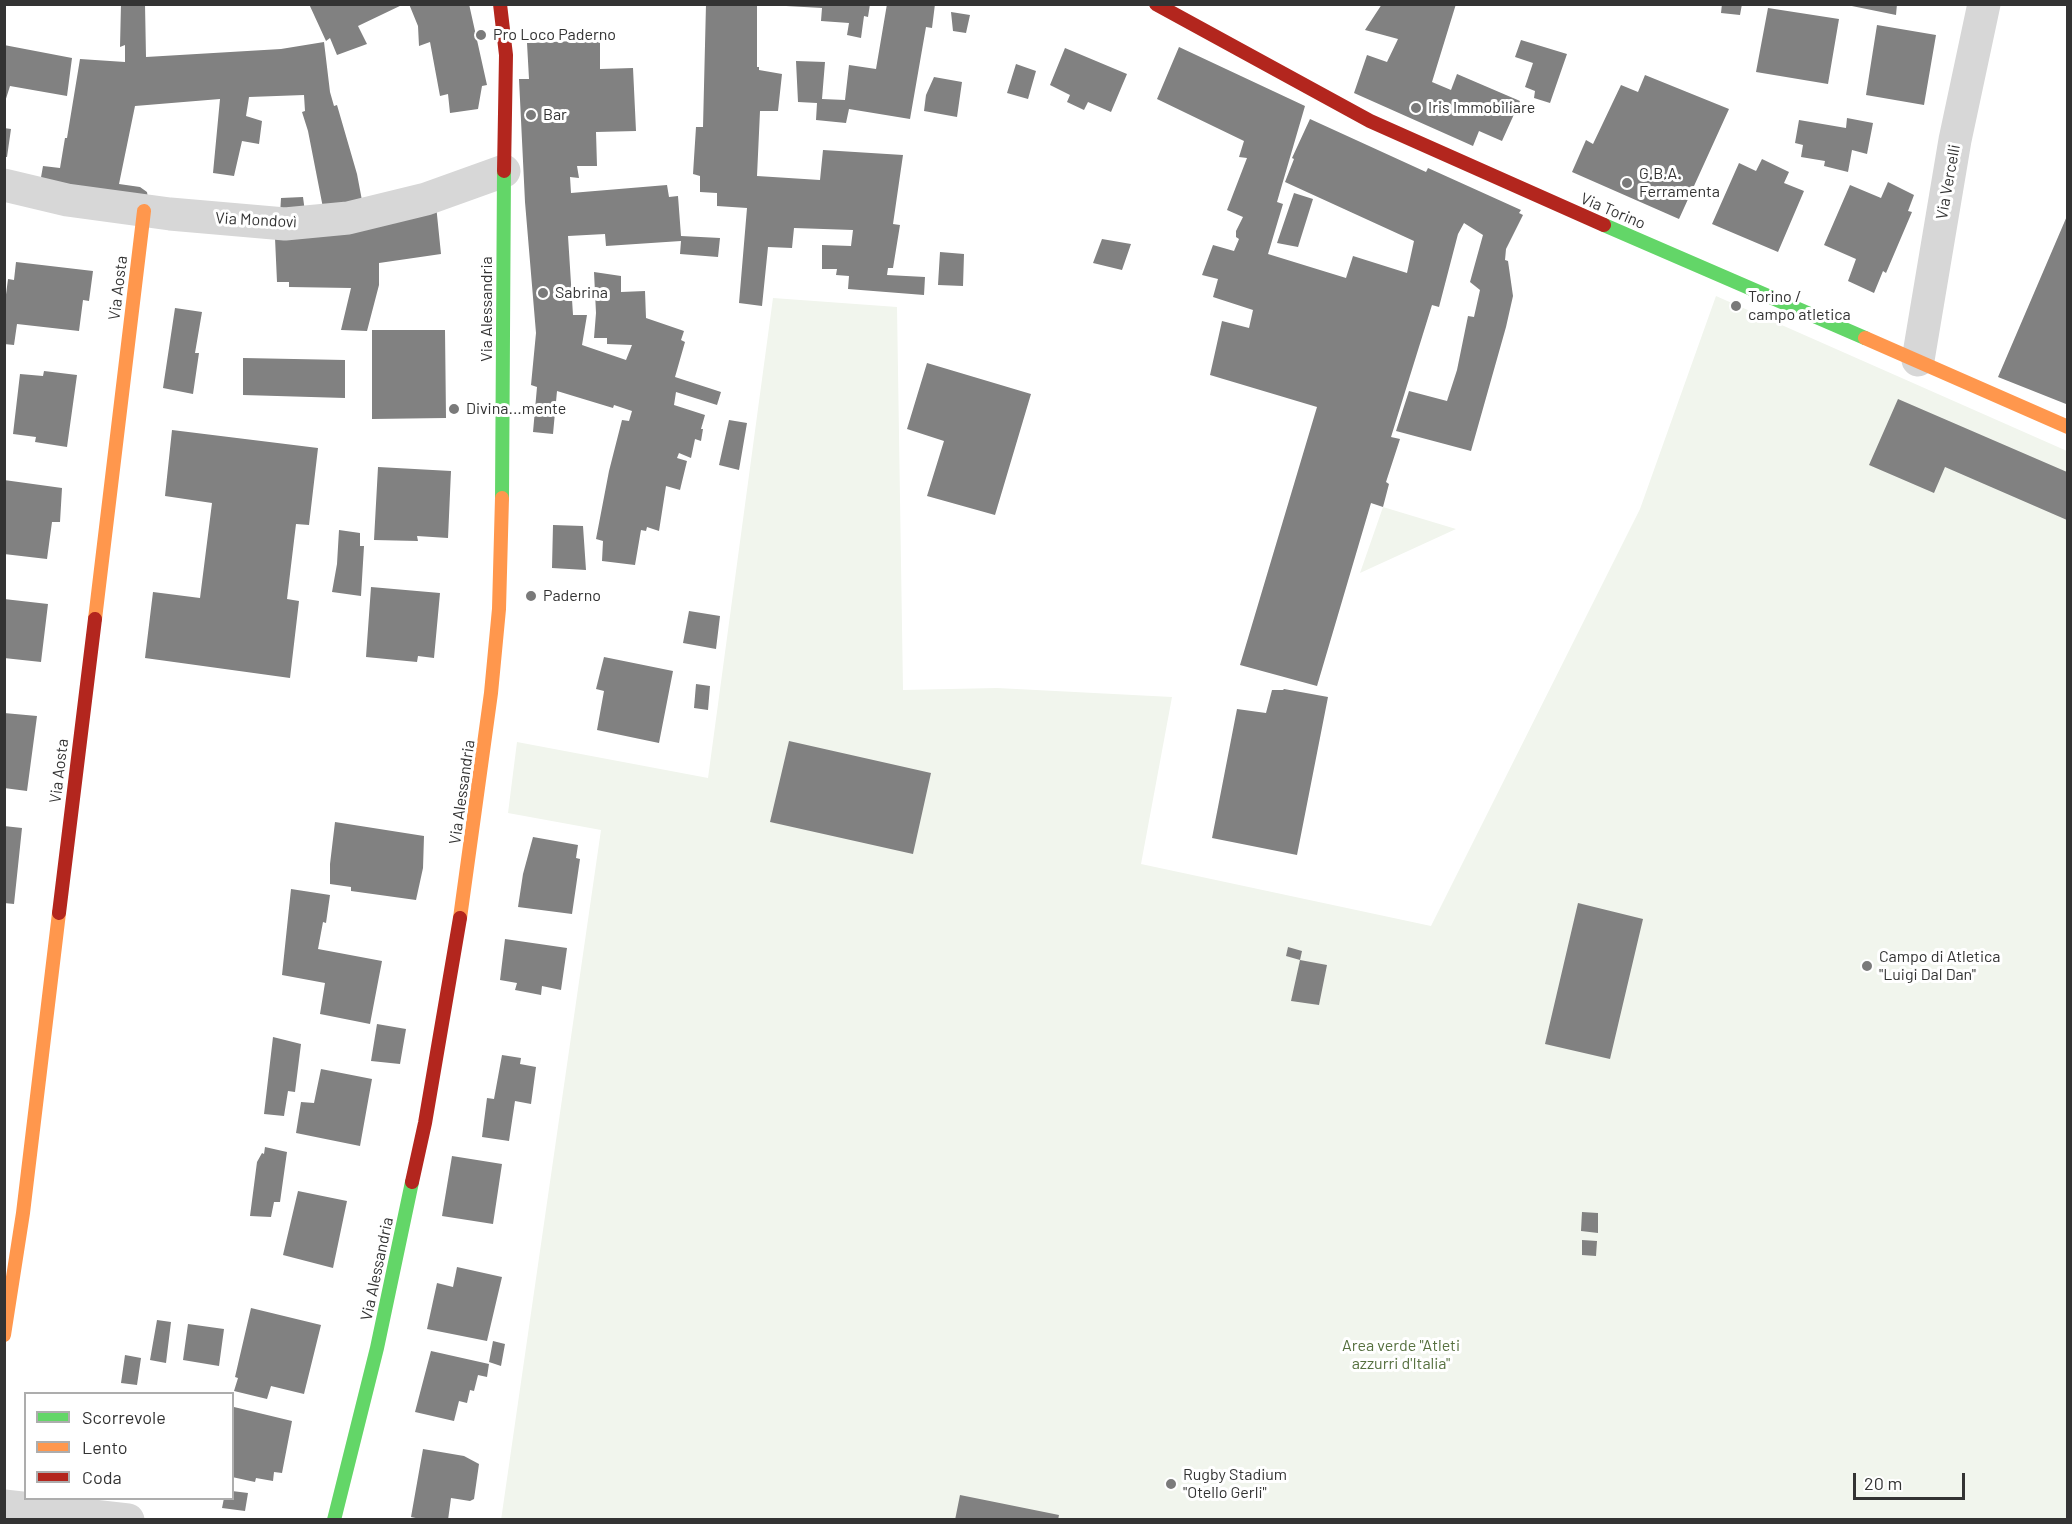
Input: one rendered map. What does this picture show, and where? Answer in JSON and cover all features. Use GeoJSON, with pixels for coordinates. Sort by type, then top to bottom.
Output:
{"type":"FeatureCollection","features":[{"type":"Feature","properties":{"kind":"street","name":"Via Alessandria"},"geometry":{"type":"LineString","coordinates":[[334,1520],[376,1348],[425,1123],[454,958],[491,693],[499,609],[504,500],[506,55],[500,4]]}},
{"type":"Feature","properties":{"kind":"street"},"geometry":{"type":"LineString","coordinates":[[506,55],[515,4]]}},
{"type":"Feature","properties":{"kind":"street","name":"Via Vercelli"},"geometry":{"type":"LineString","coordinates":[[1918,360],[1955,140],[1984,4]]}},
{"type":"Feature","properties":{"kind":"street","name":"Via Torino"},"geometry":{"type":"LineString","coordinates":[[1160,5],[1370,121],[1553,204],[1918,360],[2067,427]]}},
{"type":"Feature","properties":{"kind":"street","name":"Via Mondovì"},"geometry":{"type":"LineString","coordinates":[[4,185],[67,200],[144,211],[285,224],[348,218],[426,199],[504,171]]}},
{"type":"Feature","properties":{"kind":"street","name":"Via Aosta"},"geometry":{"type":"LineString","coordinates":[[4,1335],[22,1213],[144,211]]}},
{"type":"Feature","properties":{"kind":"street"},"geometry":{"type":"LineString","coordinates":[[4,1506],[128,1520]]}},
{"type":"Feature","properties":{"kind":"green space","name":"Area verde \"Atleti azzurri d'Italia\""},"geometry":{"type":"Polygon","coordinates":[[[1716,296],[2067,451],[2067,1519],[501,1520],[601,830],[508,813],[517,742],[708,778],[773,298],[897,307],[903,690],[997,688],[1172,697],[1141,864],[1431,926],[1640,509],[1716,296]]]}},
{"type":"Feature","properties":{"kind":"green space"},"geometry":{"type":"Polygon","coordinates":[[[1383,507],[1456,529],[1360,573],[1383,507]]]}},
{"type":"Feature","properties":{"kind":"building"},"geometry":{"type":"Polygon","coordinates":[[[121,4],[145,4],[146,57],[281,49],[324,42],[330,92],[334,106],[337,105],[357,174],[364,211],[325,218],[308,131],[302,112],[305,111],[304,95],[249,97],[246,116],[262,121],[259,144],[242,141],[234,176],[213,173],[220,99],[135,106],[119,184],[140,187],[147,192],[148,198],[40,183],[43,166],[60,168],[80,59],[125,62],[125,45],[120,47],[121,4]]]}},
{"type":"Feature","properties":{"kind":"building"},"geometry":{"type":"Polygon","coordinates":[[[309,4],[404,4],[358,26],[367,44],[337,55],[330,38],[326,41],[309,4]]]}},
{"type":"Feature","properties":{"kind":"building"},"geometry":{"type":"Polygon","coordinates":[[[409,4],[469,4],[487,85],[482,86],[478,109],[450,113],[448,94],[440,96],[430,42],[419,46],[418,26],[409,4]]]}},
{"type":"Feature","properties":{"kind":"building"},"geometry":{"type":"Polygon","coordinates":[[[706,4],[757,4],[757,67],[759,70],[782,74],[778,111],[760,111],[757,176],[820,180],[823,150],[903,155],[893,224],[900,225],[893,268],[888,268],[887,275],[925,277],[924,295],[848,289],[849,276],[836,275],[837,269],[822,269],[822,245],[851,246],[853,230],[794,228],[792,248],[768,247],[762,306],[739,303],[747,208],[717,206],[717,193],[700,192],[700,176],[693,174],[696,127],[703,127],[706,4]]]}},
{"type":"Feature","properties":{"kind":"building"},"geometry":{"type":"Polygon","coordinates":[[[786,4],[870,4],[868,17],[864,16],[861,38],[847,35],[849,23],[821,21],[822,8],[786,6],[786,4]]]}},
{"type":"Feature","properties":{"kind":"building"},"geometry":{"type":"Polygon","coordinates":[[[887,4],[935,4],[932,28],[926,27],[910,119],[849,109],[846,123],[816,120],[817,103],[798,102],[796,61],[825,62],[822,99],[845,100],[849,65],[876,69],[887,4]]]}},
{"type":"Feature","properties":{"kind":"building"},"geometry":{"type":"Polygon","coordinates":[[[1382,4],[1456,4],[1432,82],[1451,90],[1457,74],[1520,101],[1502,141],[1479,131],[1473,146],[1354,93],[1367,55],[1387,62],[1398,39],[1365,30],[1382,4]]]}},
{"type":"Feature","properties":{"kind":"building"},"geometry":{"type":"Polygon","coordinates":[[[1722,4],[1742,4],[1740,15],[1721,13],[1722,4]]]}},
{"type":"Feature","properties":{"kind":"building"},"geometry":{"type":"Polygon","coordinates":[[[1842,4],[1897,4],[1896,15],[1842,4]]]}},
{"type":"Feature","properties":{"kind":"building"},"geometry":{"type":"Polygon","coordinates":[[[1768,8],[1839,19],[1828,84],[1756,72],[1768,8]]]}},
{"type":"Feature","properties":{"kind":"building"},"geometry":{"type":"Polygon","coordinates":[[[951,12],[970,15],[966,33],[953,31],[951,12]]]}},
{"type":"Feature","properties":{"kind":"building"},"geometry":{"type":"Polygon","coordinates":[[[1877,25],[1936,35],[1924,105],[1866,95],[1877,25]]]}},
{"type":"Feature","properties":{"kind":"building"},"geometry":{"type":"Polygon","coordinates":[[[600,40],[600,69],[633,68],[636,131],[596,132],[597,166],[577,166],[579,178],[570,177],[571,193],[667,185],[669,197],[678,196],[681,236],[720,238],[718,257],[680,254],[681,241],[606,246],[605,234],[568,236],[573,315],[587,315],[582,345],[626,360],[632,345],[607,344],[607,338],[594,338],[596,313],[594,272],[621,276],[621,292],[645,291],[646,318],[684,331],[681,340],[685,342],[675,377],[721,392],[717,405],[676,392],[674,405],[705,415],[701,429],[703,429],[701,441],[695,439],[691,458],[679,453],[677,458],[687,461],[680,490],[666,486],[659,531],[647,527],[646,531],[641,530],[635,565],[602,561],[603,541],[596,539],[609,471],[622,420],[629,421],[632,411],[614,405],[613,408],[557,391],[553,434],[533,432],[537,387],[531,385],[536,333],[525,202],[519,79],[529,79],[527,43],[600,40]]]}},
{"type":"Feature","properties":{"kind":"building"},"geometry":{"type":"Polygon","coordinates":[[[1521,40],[1567,54],[1550,103],[1534,98],[1535,91],[1525,87],[1533,63],[1515,57],[1521,40]]]}},
{"type":"Feature","properties":{"kind":"building"},"geometry":{"type":"Polygon","coordinates":[[[4,45],[72,58],[67,96],[10,86],[4,105],[4,45]]]}},
{"type":"Feature","properties":{"kind":"building"},"geometry":{"type":"Polygon","coordinates":[[[1179,47],[1305,106],[1277,202],[1283,204],[1268,254],[1346,278],[1353,256],[1407,273],[1414,241],[1285,182],[1294,159],[1292,158],[1310,119],[1426,172],[1428,168],[1521,210],[1519,213],[1523,215],[1506,249],[1505,260],[1508,261],[1513,296],[1471,451],[1396,431],[1409,391],[1447,401],[1457,370],[1468,316],[1474,317],[1480,290],[1470,282],[1483,235],[1464,223],[1458,234],[1439,307],[1432,305],[1391,437],[1400,439],[1386,482],[1389,484],[1383,507],[1371,503],[1317,686],[1240,665],[1317,407],[1210,375],[1222,321],[1249,328],[1253,310],[1213,297],[1218,279],[1202,275],[1213,245],[1234,251],[1239,239],[1236,237],[1236,231],[1243,217],[1227,210],[1247,158],[1239,157],[1244,141],[1157,99],[1179,47]]]}},
{"type":"Feature","properties":{"kind":"building"},"geometry":{"type":"Polygon","coordinates":[[[1065,48],[1127,74],[1111,112],[1088,102],[1084,110],[1067,102],[1070,95],[1050,85],[1065,48]]]}},
{"type":"Feature","properties":{"kind":"building"},"geometry":{"type":"Polygon","coordinates":[[[1016,64],[1036,71],[1028,99],[1007,93],[1016,64]]]}},
{"type":"Feature","properties":{"kind":"building"},"geometry":{"type":"Polygon","coordinates":[[[1645,75],[1729,109],[1679,219],[1572,172],[1586,140],[1593,144],[1621,85],[1638,92],[1645,75]]]}},
{"type":"Feature","properties":{"kind":"building"},"geometry":{"type":"Polygon","coordinates":[[[934,77],[962,82],[957,117],[924,111],[926,95],[934,77]]]}},
{"type":"Feature","properties":{"kind":"building"},"geometry":{"type":"Polygon","coordinates":[[[1847,118],[1873,123],[1867,154],[1852,150],[1848,172],[1824,166],[1825,161],[1801,157],[1803,145],[1795,143],[1799,120],[1846,128],[1847,118]]]}},
{"type":"Feature","properties":{"kind":"building"},"geometry":{"type":"Polygon","coordinates":[[[4,128],[11,129],[7,157],[4,157],[4,128]]]}},
{"type":"Feature","properties":{"kind":"building"},"geometry":{"type":"Polygon","coordinates":[[[1762,159],[1789,172],[1784,183],[1804,191],[1778,252],[1712,224],[1739,163],[1756,171],[1762,159]]]}},
{"type":"Feature","properties":{"kind":"building"},"geometry":{"type":"Polygon","coordinates":[[[1888,182],[1914,195],[1908,211],[1912,212],[1886,273],[1883,271],[1874,293],[1848,281],[1856,259],[1824,245],[1850,185],[1881,198],[1888,182]]]}},
{"type":"Feature","properties":{"kind":"building"},"geometry":{"type":"Polygon","coordinates":[[[1294,193],[1313,199],[1298,247],[1277,243],[1294,193]]]}},
{"type":"Feature","properties":{"kind":"building"},"geometry":{"type":"Polygon","coordinates":[[[303,197],[305,212],[280,215],[281,198],[303,197]]]}},
{"type":"Feature","properties":{"kind":"building"},"geometry":{"type":"Polygon","coordinates":[[[436,205],[441,254],[379,263],[379,285],[367,331],[341,330],[351,288],[289,287],[289,282],[277,282],[275,238],[436,205]]]}},
{"type":"Feature","properties":{"kind":"building"},"geometry":{"type":"Polygon","coordinates":[[[2067,216],[2067,401],[2066,404],[1998,377],[2067,216]]]}},
{"type":"Feature","properties":{"kind":"building"},"geometry":{"type":"Polygon","coordinates":[[[1102,239],[1131,244],[1122,270],[1093,263],[1102,239]]]}},
{"type":"Feature","properties":{"kind":"building"},"geometry":{"type":"Polygon","coordinates":[[[940,252],[964,254],[963,286],[938,285],[940,252]]]}},
{"type":"Feature","properties":{"kind":"building"},"geometry":{"type":"Polygon","coordinates":[[[16,262],[93,271],[89,301],[83,300],[79,331],[17,324],[14,345],[4,344],[4,310],[8,279],[14,280],[16,262]]]}},
{"type":"Feature","properties":{"kind":"building"},"geometry":{"type":"Polygon","coordinates":[[[175,308],[202,312],[195,353],[199,353],[193,394],[163,388],[175,308]]]}},
{"type":"Feature","properties":{"kind":"building"},"geometry":{"type":"Polygon","coordinates":[[[372,330],[445,330],[446,418],[372,419],[372,330]]]}},
{"type":"Feature","properties":{"kind":"building"},"geometry":{"type":"Polygon","coordinates":[[[243,358],[345,360],[345,398],[243,395],[243,358]]]}},
{"type":"Feature","properties":{"kind":"building"},"geometry":{"type":"Polygon","coordinates":[[[927,363],[1031,394],[995,515],[927,496],[944,441],[907,429],[927,363]]]}},
{"type":"Feature","properties":{"kind":"building"},"geometry":{"type":"Polygon","coordinates":[[[44,371],[77,375],[67,447],[35,442],[36,437],[13,434],[20,374],[43,376],[44,371]]]}},
{"type":"Feature","properties":{"kind":"building"},"geometry":{"type":"Polygon","coordinates":[[[1898,399],[2067,472],[2067,520],[1945,467],[1934,493],[1869,465],[1898,399]]]}},
{"type":"Feature","properties":{"kind":"building"},"geometry":{"type":"Polygon","coordinates":[[[729,420],[747,423],[739,470],[719,465],[729,420]]]}},
{"type":"Feature","properties":{"kind":"building"},"geometry":{"type":"Polygon","coordinates":[[[172,430],[318,448],[309,525],[296,524],[287,599],[299,601],[290,678],[145,658],[153,592],[200,598],[212,503],[165,496],[172,430]]]}},
{"type":"Feature","properties":{"kind":"building"},"geometry":{"type":"Polygon","coordinates":[[[378,467],[451,471],[448,538],[417,536],[418,541],[374,540],[378,467]]]}},
{"type":"Feature","properties":{"kind":"building"},"geometry":{"type":"Polygon","coordinates":[[[4,480],[62,488],[60,522],[52,522],[47,559],[4,554],[4,480]]]}},
{"type":"Feature","properties":{"kind":"building"},"geometry":{"type":"Polygon","coordinates":[[[553,525],[583,526],[586,570],[552,568],[553,525]]]}},
{"type":"Feature","properties":{"kind":"building"},"geometry":{"type":"Polygon","coordinates":[[[339,530],[360,533],[360,546],[364,546],[361,596],[332,592],[337,564],[339,530]]]}},
{"type":"Feature","properties":{"kind":"building"},"geometry":{"type":"Polygon","coordinates":[[[371,587],[440,593],[434,658],[418,656],[417,662],[366,657],[371,587]]]}},
{"type":"Feature","properties":{"kind":"building"},"geometry":{"type":"Polygon","coordinates":[[[4,599],[48,604],[41,662],[4,658],[4,599]]]}},
{"type":"Feature","properties":{"kind":"building"},"geometry":{"type":"Polygon","coordinates":[[[689,611],[720,616],[716,649],[683,643],[689,611]]]}},
{"type":"Feature","properties":{"kind":"building"},"geometry":{"type":"Polygon","coordinates":[[[604,657],[673,671],[659,743],[597,730],[604,691],[596,689],[604,657]]]}},
{"type":"Feature","properties":{"kind":"building"},"geometry":{"type":"Polygon","coordinates":[[[696,684],[710,686],[708,710],[694,708],[696,684]]]}},
{"type":"Feature","properties":{"kind":"building"},"geometry":{"type":"Polygon","coordinates":[[[1284,689],[1328,697],[1297,855],[1212,838],[1237,709],[1266,713],[1272,690],[1284,689]]]}},
{"type":"Feature","properties":{"kind":"building"},"geometry":{"type":"Polygon","coordinates":[[[4,713],[37,716],[27,791],[4,788],[4,713]]]}},
{"type":"Feature","properties":{"kind":"building"},"geometry":{"type":"Polygon","coordinates":[[[789,741],[931,773],[913,854],[770,822],[789,741]]]}},
{"type":"Feature","properties":{"kind":"building"},"geometry":{"type":"Polygon","coordinates":[[[335,822],[424,836],[423,868],[416,900],[351,891],[351,887],[330,884],[335,822]]]}},
{"type":"Feature","properties":{"kind":"building"},"geometry":{"type":"Polygon","coordinates":[[[4,826],[22,828],[14,904],[4,903],[4,826]]]}},
{"type":"Feature","properties":{"kind":"building"},"geometry":{"type":"Polygon","coordinates":[[[533,837],[578,845],[576,858],[580,859],[572,914],[518,907],[523,874],[533,837]]]}},
{"type":"Feature","properties":{"kind":"building"},"geometry":{"type":"Polygon","coordinates":[[[291,889],[330,895],[326,923],[323,922],[318,949],[382,961],[370,1024],[320,1014],[325,983],[282,975],[291,889]]]}},
{"type":"Feature","properties":{"kind":"building"},"geometry":{"type":"Polygon","coordinates":[[[1578,903],[1643,919],[1610,1059],[1545,1044],[1578,903]]]}},
{"type":"Feature","properties":{"kind":"building"},"geometry":{"type":"Polygon","coordinates":[[[505,939],[567,948],[561,990],[542,986],[541,995],[515,990],[517,983],[500,980],[505,939]]]}},
{"type":"Feature","properties":{"kind":"building"},"geometry":{"type":"Polygon","coordinates":[[[1288,947],[1302,951],[1300,960],[1286,956],[1288,947]]]}},
{"type":"Feature","properties":{"kind":"building"},"geometry":{"type":"Polygon","coordinates":[[[1300,960],[1327,965],[1319,1005],[1291,1001],[1300,960]]]}},
{"type":"Feature","properties":{"kind":"building"},"geometry":{"type":"Polygon","coordinates":[[[377,1024],[406,1029],[400,1064],[371,1061],[377,1024]]]}},
{"type":"Feature","properties":{"kind":"building"},"geometry":{"type":"Polygon","coordinates":[[[273,1037],[301,1044],[295,1092],[288,1091],[284,1116],[264,1114],[273,1037]]]}},
{"type":"Feature","properties":{"kind":"building"},"geometry":{"type":"Polygon","coordinates":[[[502,1055],[521,1058],[520,1064],[536,1067],[531,1104],[515,1101],[509,1141],[482,1137],[487,1098],[494,1099],[502,1055]]]}},
{"type":"Feature","properties":{"kind":"building"},"geometry":{"type":"Polygon","coordinates":[[[321,1069],[372,1079],[360,1146],[296,1133],[301,1102],[314,1103],[321,1069]]]}},
{"type":"Feature","properties":{"kind":"building"},"geometry":{"type":"Polygon","coordinates":[[[265,1147],[287,1152],[280,1202],[274,1202],[271,1217],[250,1216],[257,1162],[262,1153],[264,1154],[265,1147]]]}},
{"type":"Feature","properties":{"kind":"building"},"geometry":{"type":"Polygon","coordinates":[[[452,1156],[502,1164],[493,1224],[442,1216],[452,1156]]]}},
{"type":"Feature","properties":{"kind":"building"},"geometry":{"type":"Polygon","coordinates":[[[298,1191],[347,1201],[333,1268],[283,1255],[298,1191]]]}},
{"type":"Feature","properties":{"kind":"building"},"geometry":{"type":"Polygon","coordinates":[[[1582,1212],[1598,1213],[1598,1233],[1581,1231],[1582,1212]]]}},
{"type":"Feature","properties":{"kind":"building"},"geometry":{"type":"Polygon","coordinates":[[[1582,1240],[1597,1241],[1596,1256],[1582,1255],[1582,1240]]]}},
{"type":"Feature","properties":{"kind":"building"},"geometry":{"type":"Polygon","coordinates":[[[457,1267],[502,1277],[487,1341],[427,1329],[437,1283],[453,1287],[457,1267]]]}},
{"type":"Feature","properties":{"kind":"building"},"geometry":{"type":"Polygon","coordinates":[[[251,1308],[321,1325],[304,1394],[271,1386],[267,1399],[234,1391],[238,1378],[235,1377],[251,1308]]]}},
{"type":"Feature","properties":{"kind":"building"},"geometry":{"type":"Polygon","coordinates":[[[157,1320],[171,1322],[166,1363],[150,1360],[157,1320]]]}},
{"type":"Feature","properties":{"kind":"building"},"geometry":{"type":"Polygon","coordinates":[[[188,1324],[224,1329],[219,1366],[183,1360],[188,1324]]]}},
{"type":"Feature","properties":{"kind":"building"},"geometry":{"type":"Polygon","coordinates":[[[493,1341],[505,1344],[501,1366],[489,1362],[493,1341]]]}},
{"type":"Feature","properties":{"kind":"building"},"geometry":{"type":"Polygon","coordinates":[[[431,1351],[489,1364],[487,1377],[478,1375],[474,1391],[470,1390],[467,1403],[459,1401],[454,1421],[415,1412],[431,1351]]]}},
{"type":"Feature","properties":{"kind":"building"},"geometry":{"type":"Polygon","coordinates":[[[125,1355],[141,1358],[137,1385],[121,1383],[125,1355]]]}},
{"type":"Feature","properties":{"kind":"building"},"geometry":{"type":"Polygon","coordinates":[[[234,1407],[292,1421],[282,1473],[274,1472],[273,1481],[256,1478],[255,1482],[234,1477],[234,1407]]]}},
{"type":"Feature","properties":{"kind":"building"},"geometry":{"type":"Polygon","coordinates":[[[423,1449],[464,1456],[479,1464],[474,1499],[470,1501],[451,1498],[448,1520],[425,1520],[411,1517],[423,1449]]]}},
{"type":"Feature","properties":{"kind":"building"},"geometry":{"type":"Polygon","coordinates":[[[234,1491],[248,1493],[245,1511],[222,1508],[224,1500],[234,1500],[234,1491]]]}},
{"type":"Feature","properties":{"kind":"building"},"geometry":{"type":"Polygon","coordinates":[[[960,1495],[1059,1515],[1058,1520],[955,1520],[960,1495]]]}},
{"type":"Feature","properties":{"kind":"traffic: fast"},"geometry":{"type":"LineString","coordinates":[[502,498],[504,171]]}},
{"type":"Feature","properties":{"kind":"traffic: fast"},"geometry":{"type":"LineString","coordinates":[[1604,225],[1865,338]]}},
{"type":"Feature","properties":{"kind":"traffic: fast"},"geometry":{"type":"LineString","coordinates":[[334,1520],[377,1348],[412,1182]]}},
{"type":"Feature","properties":{"kind":"traffic: slow"},"geometry":{"type":"LineString","coordinates":[[95,619],[144,211]]}},
{"type":"Feature","properties":{"kind":"traffic: slow"},"geometry":{"type":"LineString","coordinates":[[1865,338],[2068,427]]}},
{"type":"Feature","properties":{"kind":"traffic: slow"},"geometry":{"type":"LineString","coordinates":[[460,918],[491,693],[499,609],[502,498]]}},
{"type":"Feature","properties":{"kind":"traffic: slow"},"geometry":{"type":"LineString","coordinates":[[4,1335],[23,1213],[59,913]]}},
{"type":"Feature","properties":{"kind":"traffic: jam"},"geometry":{"type":"LineString","coordinates":[[500,4],[506,55],[504,171]]}},
{"type":"Feature","properties":{"kind":"traffic: jam"},"geometry":{"type":"LineString","coordinates":[[1156,4],[1370,121],[1604,225]]}},
{"type":"Feature","properties":{"kind":"traffic: jam"},"geometry":{"type":"LineString","coordinates":[[59,913],[95,619]]}},
{"type":"Feature","properties":{"kind":"traffic: jam"},"geometry":{"type":"LineString","coordinates":[[412,1182],[425,1123],[460,918]]}},
{"type":"Feature","properties":{"kind":"place","name":"Pro Loco Paderno"},"geometry":{"type":"Point","coordinates":[481,35]}},
{"type":"Feature","properties":{"kind":"place","name":"Iris Immobiliare"},"geometry":{"type":"Point","coordinates":[1416,108]}},
{"type":"Feature","properties":{"kind":"place","name":"Bar"},"geometry":{"type":"Point","coordinates":[531,115]}},
{"type":"Feature","properties":{"kind":"place","name":"G.B.A. Ferramenta"},"geometry":{"type":"Point","coordinates":[1627,183]}},
{"type":"Feature","properties":{"kind":"place","name":"Sabrina"},"geometry":{"type":"Point","coordinates":[543,293]}},
{"type":"Feature","properties":{"kind":"place","name":"Torino / campo atletica"},"geometry":{"type":"Point","coordinates":[1736,306]}},
{"type":"Feature","properties":{"kind":"place","name":"Divina...mente"},"geometry":{"type":"Point","coordinates":[454,409]}},
{"type":"Feature","properties":{"kind":"place","name":"Paderno"},"geometry":{"type":"Point","coordinates":[531,596]}},
{"type":"Feature","properties":{"kind":"place","name":"Campo di Atletica \"Luigi Dal Dan\""},"geometry":{"type":"Point","coordinates":[1867,966]}},
{"type":"Feature","properties":{"kind":"place","name":"Rugby Stadium \"Otello Gerli\""},"geometry":{"type":"Point","coordinates":[1171,1484]}}]}
